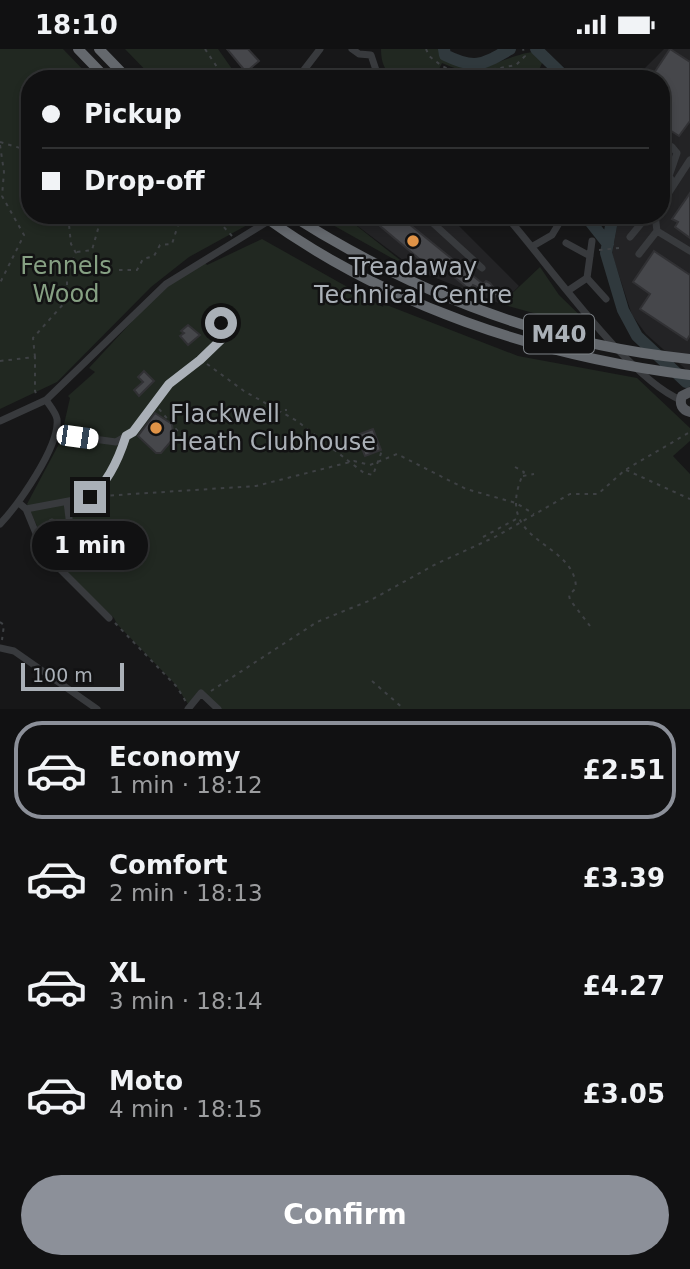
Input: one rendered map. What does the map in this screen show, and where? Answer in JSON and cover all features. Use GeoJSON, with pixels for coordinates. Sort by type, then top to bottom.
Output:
{"type":"FeatureCollection","features":[{"type":"Feature","properties":{"kind":"highway"},"geometry":{"type":"LineString","coordinates":[[78,49],[98,70]]}},
{"type":"Feature","properties":{"kind":"highway"},"geometry":{"type":"LineString","coordinates":[[99,49],[119,70]]}},
{"type":"Feature","properties":{"kind":"highway","name":"M40"},"geometry":{"type":"LineString","coordinates":[[276,224],[365,276],[461,321],[514,339],[607,362],[690,375]]}},
{"type":"Feature","properties":{"kind":"highway","name":"M40"},"geometry":{"type":"LineString","coordinates":[[305,224],[432,292],[498,317],[587,342],[690,359]]}},
{"type":"Feature","properties":{"kind":"main road"},"geometry":{"type":"LineString","coordinates":[[690,392],[681,400],[683,409],[690,412]]}},
{"type":"Feature","properties":{"kind":"street"},"geometry":{"type":"LineString","coordinates":[[304,70],[320,49]]}},
{"type":"Feature","properties":{"kind":"street"},"geometry":{"type":"LineString","coordinates":[[352,49],[359,54],[371,52],[376,70]]}},
{"type":"Feature","properties":{"kind":"street"},"geometry":{"type":"LineString","coordinates":[[670,148],[677,153],[670,173]]}},
{"type":"Feature","properties":{"kind":"street"},"geometry":{"type":"LineString","coordinates":[[670,190],[690,160]]}},
{"type":"Feature","properties":{"kind":"street"},"geometry":{"type":"LineString","coordinates":[[670,178],[674,184]]}},
{"type":"Feature","properties":{"kind":"street"},"geometry":{"type":"LineString","coordinates":[[0,421],[46,400],[166,284],[264,224]]}},
{"type":"Feature","properties":{"kind":"street"},"geometry":{"type":"LineString","coordinates":[[434,224],[482,268]]}},
{"type":"Feature","properties":{"kind":"street"},"geometry":{"type":"LineString","coordinates":[[513,224],[625,355],[664,393],[681,400]]}},
{"type":"Feature","properties":{"kind":"street"},"geometry":{"type":"LineString","coordinates":[[533,246],[552,235],[559,224]]}},
{"type":"Feature","properties":{"kind":"street"},"geometry":{"type":"LineString","coordinates":[[630,237],[641,224]]}},
{"type":"Feature","properties":{"kind":"street"},"geometry":{"type":"LineString","coordinates":[[639,254],[657,231],[656,224]]}},
{"type":"Feature","properties":{"kind":"street"},"geometry":{"type":"LineString","coordinates":[[657,231],[690,251]]}},
{"type":"Feature","properties":{"kind":"street"},"geometry":{"type":"LineString","coordinates":[[569,290],[587,278],[592,241]]}},
{"type":"Feature","properties":{"kind":"street"},"geometry":{"type":"LineString","coordinates":[[566,243],[590,256]]}},
{"type":"Feature","properties":{"kind":"street"},"geometry":{"type":"LineString","coordinates":[[587,278],[606,299]]}},
{"type":"Feature","properties":{"kind":"street"},"geometry":{"type":"LineString","coordinates":[[56,434],[116,442],[133,432],[180,373],[200,360],[228,333],[221,323]]}},
{"type":"Feature","properties":{"kind":"street"},"geometry":{"type":"LineString","coordinates":[[0,524],[22,506],[56,434],[57,417],[46,400]]}},
{"type":"Feature","properties":{"kind":"street"},"geometry":{"type":"LineString","coordinates":[[22,506],[90,497],[99,490],[115,465],[126,436]]}},
{"type":"Feature","properties":{"kind":"street"},"geometry":{"type":"LineString","coordinates":[[52,522],[59,553],[67,558],[73,550],[67,502]]}},
{"type":"Feature","properties":{"kind":"street"},"geometry":{"type":"LineString","coordinates":[[22,506],[44,553],[109,618]]}},
{"type":"Feature","properties":{"kind":"street"},"geometry":{"type":"LineString","coordinates":[[0,648],[14,651],[97,709]]}},
{"type":"Feature","properties":{"kind":"street"},"geometry":{"type":"LineString","coordinates":[[188,709],[201,694],[218,709]]}},
{"type":"Feature","properties":{"kind":"path"},"geometry":{"type":"LineString","coordinates":[[205,49],[219,70]]}},
{"type":"Feature","properties":{"kind":"path"},"geometry":{"type":"LineString","coordinates":[[426,49],[429,57],[451,70]]}},
{"type":"Feature","properties":{"kind":"path"},"geometry":{"type":"LineString","coordinates":[[488,70],[516,65],[525,55],[523,49]]}},
{"type":"Feature","properties":{"kind":"path"},"geometry":{"type":"LineString","coordinates":[[440,70],[442,66]]}},
{"type":"Feature","properties":{"kind":"path"},"geometry":{"type":"LineString","coordinates":[[0,283],[24,235],[2,196],[4,172],[0,143],[21,149]]}},
{"type":"Feature","properties":{"kind":"path"},"geometry":{"type":"LineString","coordinates":[[69,224],[71,244],[76,253]]}},
{"type":"Feature","properties":{"kind":"path"},"geometry":{"type":"LineString","coordinates":[[76,253],[92,250],[99,224]]}},
{"type":"Feature","properties":{"kind":"path"},"geometry":{"type":"LineString","coordinates":[[119,270],[137,270],[143,259],[154,256],[160,245],[172,244],[178,225],[181,224]]}},
{"type":"Feature","properties":{"kind":"path"},"geometry":{"type":"LineString","coordinates":[[222,225],[226,224]]}},
{"type":"Feature","properties":{"kind":"path"},"geometry":{"type":"LineString","coordinates":[[244,224],[254,231]]}},
{"type":"Feature","properties":{"kind":"path"},"geometry":{"type":"LineString","coordinates":[[222,225],[238,241]]}},
{"type":"Feature","properties":{"kind":"path"},"geometry":{"type":"LineString","coordinates":[[601,250],[619,248]]}},
{"type":"Feature","properties":{"kind":"path"},"geometry":{"type":"LineString","coordinates":[[35,391],[33,338],[67,300],[67,273],[76,253]]}},
{"type":"Feature","properties":{"kind":"path"},"geometry":{"type":"LineString","coordinates":[[0,361],[35,357]]}},
{"type":"Feature","properties":{"kind":"path"},"geometry":{"type":"LineString","coordinates":[[200,360],[244,391],[305,427],[364,473],[373,475],[383,448]]}},
{"type":"Feature","properties":{"kind":"path"},"geometry":{"type":"LineString","coordinates":[[154,403],[181,435]]}},
{"type":"Feature","properties":{"kind":"path"},"geometry":{"type":"LineString","coordinates":[[268,411],[287,409]]}},
{"type":"Feature","properties":{"kind":"path"},"geometry":{"type":"LineString","coordinates":[[204,696],[317,622],[371,600],[436,564],[495,537],[570,494],[598,494],[625,470],[690,432]]}},
{"type":"Feature","properties":{"kind":"path"},"geometry":{"type":"LineString","coordinates":[[90,497],[256,486],[349,462],[370,465],[397,454],[466,489],[516,503],[534,514]]}},
{"type":"Feature","properties":{"kind":"path"},"geometry":{"type":"LineString","coordinates":[[515,467],[524,472],[516,503],[520,522],[574,575],[576,588],[569,595],[569,600],[590,626]]}},
{"type":"Feature","properties":{"kind":"path"},"geometry":{"type":"LineString","coordinates":[[625,470],[690,499]]}},
{"type":"Feature","properties":{"kind":"path"},"geometry":{"type":"LineString","coordinates":[[522,475],[534,474]]}},
{"type":"Feature","properties":{"kind":"path"},"geometry":{"type":"LineString","coordinates":[[483,537],[519,518]]}},
{"type":"Feature","properties":{"kind":"path"},"geometry":{"type":"LineString","coordinates":[[109,618],[177,687],[188,709]]}},
{"type":"Feature","properties":{"kind":"path"},"geometry":{"type":"LineString","coordinates":[[0,622],[4,625],[0,648]]}},
{"type":"Feature","properties":{"kind":"path"},"geometry":{"type":"LineString","coordinates":[[372,681],[404,709]]}},
{"type":"Feature","properties":{"kind":"shaded area"},"geometry":{"type":"Polygon","coordinates":[[[664,49],[690,49],[690,373],[646,334],[632,315],[612,254],[617,224],[670,224],[670,70],[643,70],[664,49]]]}},
{"type":"Feature","properties":{"kind":"shaded area"},"geometry":{"type":"Polygon","coordinates":[[[355,224],[457,224],[519,286],[501,304],[416,270],[355,224]]]}},
{"type":"Feature","properties":{"kind":"green space","name":"Fennels Wood"},"geometry":{"type":"Polygon","coordinates":[[[0,49],[63,49],[83,70],[21,70],[21,224],[249,224],[189,257],[151,287],[57,382],[0,409],[0,49]]]}},
{"type":"Feature","properties":{"kind":"green space"},"geometry":{"type":"Polygon","coordinates":[[[125,49],[218,49],[233,70],[145,70],[125,49]]]}},
{"type":"Feature","properties":{"kind":"green space"},"geometry":{"type":"Polygon","coordinates":[[[381,49],[444,49],[466,66],[478,67],[529,53],[542,52],[543,61],[539,70],[462,70],[442,63],[438,70],[387,70],[382,61],[381,49]]]}},
{"type":"Feature","properties":{"kind":"green space"},"geometry":{"type":"Polygon","coordinates":[[[331,224],[354,224],[400,260],[397,261],[331,224]]]}},
{"type":"Feature","properties":{"kind":"green space"},"geometry":{"type":"Polygon","coordinates":[[[262,239],[383,307],[384,304],[518,356],[637,378],[690,428],[690,441],[673,456],[690,474],[690,709],[221,709],[200,689],[188,704],[175,684],[114,618],[52,559],[27,504],[60,442],[70,398],[68,396],[95,372],[89,368],[162,289],[205,263],[207,265],[262,239]]]}},
{"type":"Feature","properties":{"kind":"green space"},"geometry":{"type":"Polygon","coordinates":[[[540,267],[559,295],[595,330],[501,304],[540,267]]]}},
{"type":"Feature","properties":{"kind":"building"},"geometry":{"type":"Polygon","coordinates":[[[227,49],[248,49],[259,61],[248,70],[244,70],[227,49]]]}},
{"type":"Feature","properties":{"kind":"building"},"geometry":{"type":"Polygon","coordinates":[[[670,49],[690,62],[690,121],[679,136],[670,130],[670,70],[656,70],[670,49]]]}},
{"type":"Feature","properties":{"kind":"building"},"geometry":{"type":"Polygon","coordinates":[[[690,193],[690,238],[675,227],[678,222],[672,219],[690,193]]]}},
{"type":"Feature","properties":{"kind":"building","name":"Treadaway Technical Centre"},"geometry":{"type":"Polygon","coordinates":[[[378,224],[409,224],[483,284],[486,281],[490,283],[503,300],[473,285],[470,290],[441,266],[436,273],[378,224]]]}},
{"type":"Feature","properties":{"kind":"building"},"geometry":{"type":"Polygon","coordinates":[[[654,251],[690,275],[690,335],[687,340],[640,309],[650,294],[633,282],[654,251]]]}},
{"type":"Feature","properties":{"kind":"building"},"geometry":{"type":"Polygon","coordinates":[[[188,325],[200,335],[188,345],[180,336],[184,333],[181,331],[188,325]]]}},
{"type":"Feature","properties":{"kind":"building"},"geometry":{"type":"Polygon","coordinates":[[[144,371],[154,381],[139,396],[134,390],[143,382],[138,377],[144,371]]]}},
{"type":"Feature","properties":{"kind":"building","name":"Flackwell Heath Clubhouse"},"geometry":{"type":"Polygon","coordinates":[[[155,413],[172,424],[173,439],[161,453],[156,453],[138,436],[155,413]]]}},
{"type":"Feature","properties":{"kind":"building"},"geometry":{"type":"Polygon","coordinates":[[[373,429],[381,450],[365,456],[357,435],[373,429]]]}},
{"type":"Feature","properties":{"kind":"waterway"},"geometry":{"type":"LineString","coordinates":[[444,49],[445,55],[471,64],[485,62],[510,49]]}},
{"type":"Feature","properties":{"kind":"waterway"},"geometry":{"type":"LineString","coordinates":[[536,49],[558,70]]}},
{"type":"Feature","properties":{"kind":"waterway"},"geometry":{"type":"LineString","coordinates":[[592,224],[608,244]]}},
{"type":"Feature","properties":{"kind":"waterway"},"geometry":{"type":"LineString","coordinates":[[611,224],[606,253],[623,310],[637,336],[686,382]]}},
{"type":"Feature","properties":{"kind":"place","name":"Treadaway Technical Centre"},"geometry":{"type":"Point","coordinates":[413,241]}},
{"type":"Feature","properties":{"kind":"place","name":"Flackwell Heath Clubhouse"},"geometry":{"type":"Point","coordinates":[156,428]}},
{"type":"Feature","properties":{"kind":"route"},"geometry":{"type":"LineString","coordinates":[[90,497],[99,490],[115,465],[126,436],[133,432],[159,394],[228,333],[221,323]]}}]}
